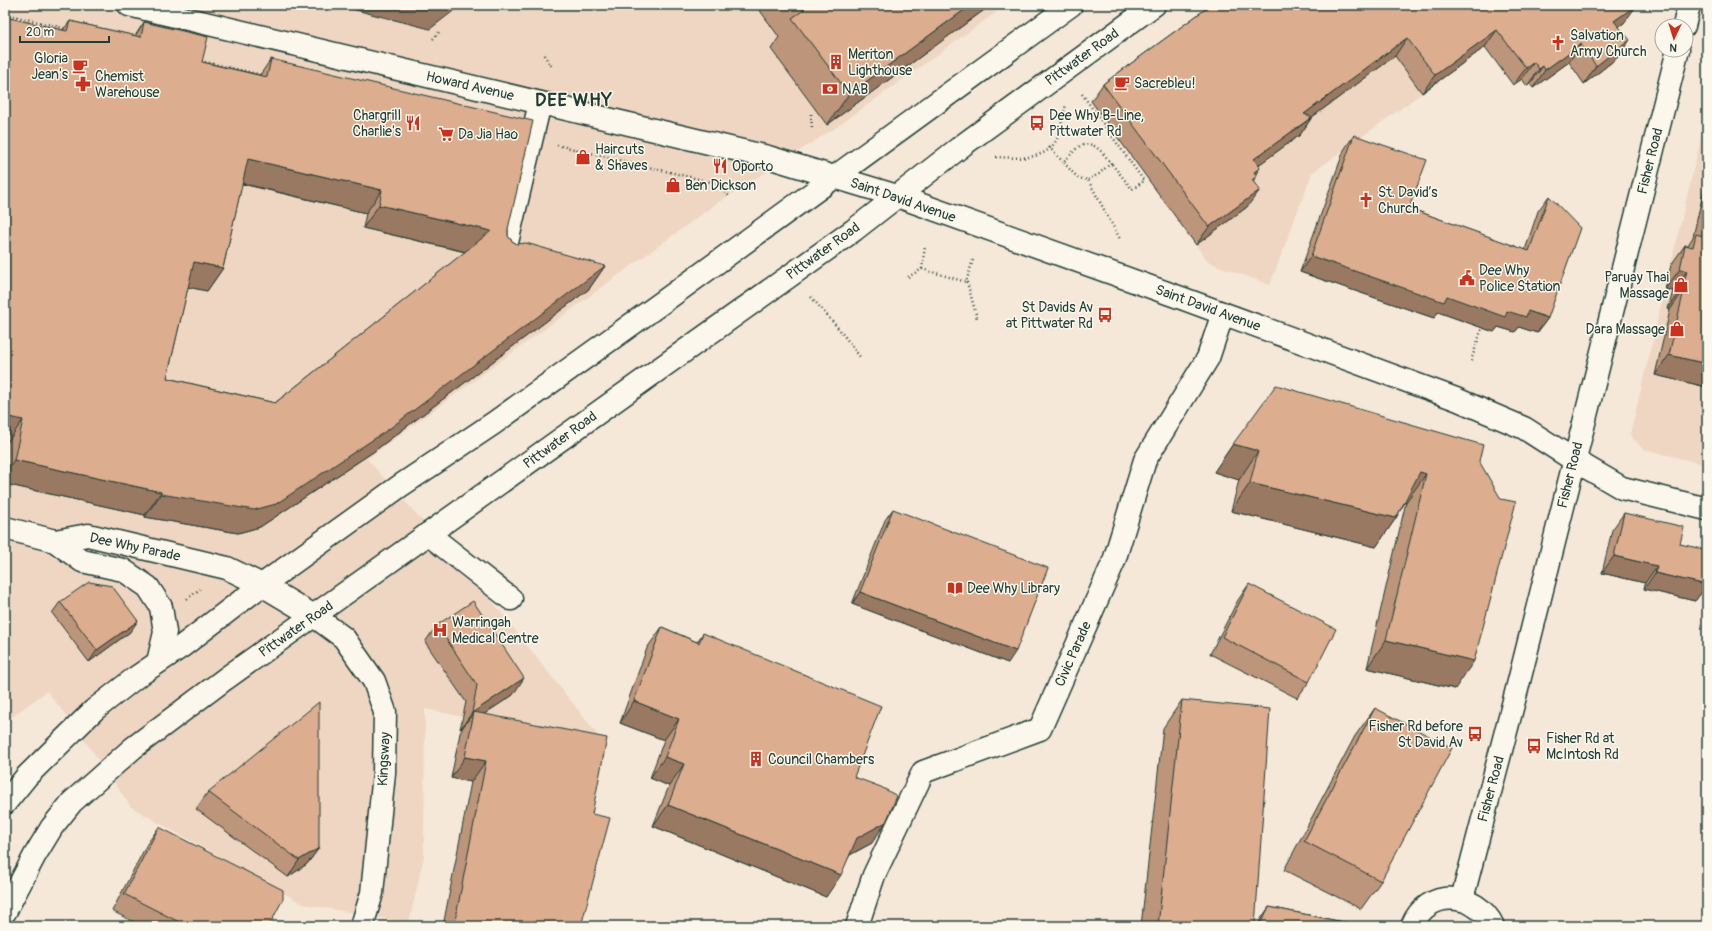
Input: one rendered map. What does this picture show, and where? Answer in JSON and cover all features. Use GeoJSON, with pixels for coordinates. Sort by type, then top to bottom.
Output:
{"type":"FeatureCollection","features":[{"type":"Feature","properties":{"kind":"main road","name":"Howard Avenue"},"geometry":{"type":"LineString","coordinates":[[129,5],[194,12],[540,103],[768,157],[833,176]]}},
{"type":"Feature","properties":{"kind":"main road"},"geometry":{"type":"LineString","coordinates":[[5,803],[26,776],[94,710],[158,662],[400,486],[494,423],[660,304],[833,176],[1071,5]]}},
{"type":"Feature","properties":{"kind":"main road","name":"Pittwater Road"},"geometry":{"type":"LineString","coordinates":[[5,912],[35,855],[52,827],[72,802],[139,743],[225,679],[854,230],[963,145],[1154,5]]}},
{"type":"Feature","properties":{"kind":"main road"},"geometry":{"type":"LineString","coordinates":[[1686,18],[1689,5]]}},
{"type":"Feature","properties":{"kind":"main road","name":"Fisher Road"},"geometry":{"type":"LineString","coordinates":[[1462,899],[1516,693],[1676,58]]}},
{"type":"Feature","properties":{"kind":"main road"},"geometry":{"type":"LineString","coordinates":[[504,255],[540,103]]}},
{"type":"Feature","properties":{"kind":"main road","name":"Saint David Avenue"},"geometry":{"type":"LineString","coordinates":[[833,176],[896,196],[1223,313],[1456,399],[1524,428],[1622,488],[1707,509]]}},
{"type":"Feature","properties":{"kind":"main road","name":"Civic Parade"},"geometry":{"type":"LineString","coordinates":[[857,926],[874,875],[923,772],[1040,729],[1114,561],[1145,460],[1208,358],[1223,313]]}},
{"type":"Feature","properties":{"kind":"main road","name":"Dee Why Parade"},"geometry":{"type":"LineString","coordinates":[[5,528],[55,541],[88,535],[227,568],[262,585],[314,616]]}},
{"type":"Feature","properties":{"kind":"main road"},"geometry":{"type":"LineString","coordinates":[[428,534],[511,599]]}},
{"type":"Feature","properties":{"kind":"main road"},"geometry":{"type":"LineString","coordinates":[[55,541],[82,561],[123,570],[148,587],[161,607],[165,632],[158,662]]}},
{"type":"Feature","properties":{"kind":"main road","name":"Kingsway"},"geometry":{"type":"LineString","coordinates":[[314,616],[344,638],[374,681],[386,712],[384,773],[372,893],[362,926]]}},
{"type":"Feature","properties":{"kind":"main road"},"geometry":{"type":"LineString","coordinates":[[1412,926],[1414,920],[1423,909],[1435,902],[1448,899],[1462,899],[1475,905],[1486,913],[1493,926]]}},
{"type":"Feature","properties":{"kind":"path"},"geometry":{"type":"LineString","coordinates":[[5,14],[74,30]]}},
{"type":"Feature","properties":{"kind":"path"},"geometry":{"type":"LineString","coordinates":[[433,39],[440,31]]}},
{"type":"Feature","properties":{"kind":"path"},"geometry":{"type":"LineString","coordinates":[[544,55],[552,67]]}},
{"type":"Feature","properties":{"kind":"path"},"geometry":{"type":"LineString","coordinates":[[198,60],[267,76]]}},
{"type":"Feature","properties":{"kind":"path"},"geometry":{"type":"LineString","coordinates":[[1063,162],[1085,144],[1094,145],[1102,151],[1132,189],[1144,181],[1082,94]]}},
{"type":"Feature","properties":{"kind":"path"},"geometry":{"type":"LineString","coordinates":[[996,157],[1024,158],[1038,156],[1056,140],[1066,105]]}},
{"type":"Feature","properties":{"kind":"path"},"geometry":{"type":"LineString","coordinates":[[811,114],[812,128]]}},
{"type":"Feature","properties":{"kind":"path"},"geometry":{"type":"LineString","coordinates":[[554,145],[716,183],[730,198]]}},
{"type":"Feature","properties":{"kind":"path"},"geometry":{"type":"LineString","coordinates":[[1049,147],[1078,178],[1088,180],[1099,174],[1111,163]]}},
{"type":"Feature","properties":{"kind":"path"},"geometry":{"type":"LineString","coordinates":[[1088,180],[1120,239]]}},
{"type":"Feature","properties":{"kind":"path"},"geometry":{"type":"LineString","coordinates":[[922,269],[925,246]]}},
{"type":"Feature","properties":{"kind":"path"},"geometry":{"type":"LineString","coordinates":[[973,260],[967,281],[977,318]]}},
{"type":"Feature","properties":{"kind":"path"},"geometry":{"type":"LineString","coordinates":[[908,277],[922,269],[967,281]]}},
{"type":"Feature","properties":{"kind":"path"},"geometry":{"type":"LineString","coordinates":[[811,297],[839,328],[860,357]]}},
{"type":"Feature","properties":{"kind":"path"},"geometry":{"type":"LineString","coordinates":[[1471,361],[1482,328]]}},
{"type":"Feature","properties":{"kind":"path"},"geometry":{"type":"LineString","coordinates":[[186,599],[203,587]]}},
{"type":"Feature","properties":{"kind":"shaded area"},"geometry":{"type":"Polygon","coordinates":[[[5,5],[1006,5],[837,127],[717,203],[367,459],[474,578],[607,747],[425,709],[424,856],[409,923],[303,904],[131,807],[88,745],[47,691],[5,722],[5,5]]]}},
{"type":"Feature","properties":{"kind":"shaded area"},"geometry":{"type":"Polygon","coordinates":[[[1530,5],[1535,11],[1312,173],[1270,285],[1208,262],[1091,101],[1530,5]]]}},
{"type":"Feature","properties":{"kind":"shaded area"},"geometry":{"type":"Polygon","coordinates":[[[1707,113],[1707,465],[1643,449],[1630,435],[1707,113]]]}},
{"type":"Feature","properties":{"kind":"building"},"geometry":{"type":"Polygon","coordinates":[[[800,5],[971,5],[849,94],[792,18],[804,10],[800,5]]]}},
{"type":"Feature","properties":{"kind":"building"},"geometry":{"type":"Polygon","coordinates":[[[1211,5],[1637,5],[1614,21],[1630,40],[1596,66],[1581,44],[1545,70],[1543,66],[1539,69],[1534,62],[1526,68],[1497,30],[1435,75],[1407,38],[1304,114],[1312,117],[1254,159],[1260,168],[1254,172],[1257,176],[1252,180],[1260,190],[1209,227],[1103,84],[1211,5]]]}},
{"type":"Feature","properties":{"kind":"building"},"geometry":{"type":"Polygon","coordinates":[[[5,17],[67,31],[70,21],[141,37],[144,22],[208,37],[202,62],[267,77],[271,59],[533,121],[508,229],[508,236],[517,244],[526,243],[605,266],[389,429],[276,504],[254,510],[161,494],[161,492],[14,460],[23,420],[5,416],[5,17]],[[248,159],[223,268],[194,262],[167,378],[275,403],[491,231],[379,205],[382,190],[248,159]]]}},
{"type":"Feature","properties":{"kind":"building"},"geometry":{"type":"Polygon","coordinates":[[[1354,135],[1427,160],[1409,208],[1529,251],[1549,196],[1580,228],[1548,318],[1528,311],[1526,317],[1507,311],[1505,317],[1447,296],[1444,302],[1311,256],[1354,135]]]}},
{"type":"Feature","properties":{"kind":"building"},"geometry":{"type":"Polygon","coordinates":[[[1707,219],[1707,364],[1669,355],[1687,271],[1680,269],[1685,245],[1693,247],[1696,234],[1703,236],[1707,219]]]}},
{"type":"Feature","properties":{"kind":"building"},"geometry":{"type":"Polygon","coordinates":[[[1276,385],[1483,445],[1479,461],[1501,499],[1516,502],[1474,661],[1386,640],[1426,474],[1420,472],[1396,518],[1250,483],[1258,451],[1233,444],[1276,385]]]}},
{"type":"Feature","properties":{"kind":"building"},"geometry":{"type":"Polygon","coordinates":[[[893,509],[1048,568],[1016,651],[860,592],[893,509]]]}},
{"type":"Feature","properties":{"kind":"building"},"geometry":{"type":"Polygon","coordinates":[[[1624,513],[1684,527],[1680,544],[1707,550],[1707,585],[1655,573],[1657,566],[1614,556],[1624,513]]]}},
{"type":"Feature","properties":{"kind":"building"},"geometry":{"type":"Polygon","coordinates":[[[89,582],[112,586],[138,621],[97,650],[60,602],[89,582]]]}},
{"type":"Feature","properties":{"kind":"building"},"geometry":{"type":"Polygon","coordinates":[[[1249,584],[1336,629],[1309,682],[1222,637],[1249,584]]]}},
{"type":"Feature","properties":{"kind":"building"},"geometry":{"type":"Polygon","coordinates":[[[473,601],[524,678],[472,713],[477,685],[437,625],[473,601]]]}},
{"type":"Feature","properties":{"kind":"building","name":"Council Chambers"},"geometry":{"type":"Polygon","coordinates":[[[662,627],[699,643],[703,633],[881,706],[854,777],[881,787],[897,796],[886,822],[857,838],[841,875],[668,805],[684,764],[665,757],[679,719],[634,701],[662,627]]]}},
{"type":"Feature","properties":{"kind":"building"},"geometry":{"type":"Polygon","coordinates":[[[1182,700],[1270,709],[1255,926],[1158,926],[1182,700]]]}},
{"type":"Feature","properties":{"kind":"building"},"geometry":{"type":"Polygon","coordinates":[[[319,702],[319,848],[299,860],[208,792],[319,702]]]}},
{"type":"Feature","properties":{"kind":"building"},"geometry":{"type":"Polygon","coordinates":[[[1375,708],[1452,748],[1381,881],[1304,841],[1375,708]]]}},
{"type":"Feature","properties":{"kind":"building"},"geometry":{"type":"Polygon","coordinates":[[[474,712],[607,738],[592,814],[610,818],[581,926],[454,926],[486,761],[465,757],[474,712]]]}},
{"type":"Feature","properties":{"kind":"building"},"geometry":{"type":"Polygon","coordinates":[[[159,827],[283,890],[283,899],[269,926],[187,926],[124,894],[159,827]]]}},
{"type":"Feature","properties":{"kind":"building"},"geometry":{"type":"Polygon","coordinates":[[[1269,907],[1363,926],[1259,926],[1269,907]]]}},
{"type":"Feature","properties":{"kind":"place","name":"Salvation Army Church"},"geometry":{"type":"Point","coordinates":[1558,43]}},
{"type":"Feature","properties":{"kind":"place","name":"Meriton Lighthouse"},"geometry":{"type":"Point","coordinates":[836,62]}},
{"type":"Feature","properties":{"kind":"place","name":"Gloria Jean's"},"geometry":{"type":"Point","coordinates":[80,66]}},
{"type":"Feature","properties":{"kind":"place","name":"Sacrebleu!"},"geometry":{"type":"Point","coordinates":[1122,83]}},
{"type":"Feature","properties":{"kind":"place","name":"Chemist Warehouse"},"geometry":{"type":"Point","coordinates":[83,84]}},
{"type":"Feature","properties":{"kind":"place","name":"NAB"},"geometry":{"type":"Point","coordinates":[830,89]}},
{"type":"Feature","properties":{"kind":"place","name":"Chargrill Charlie's"},"geometry":{"type":"Point","coordinates":[413,123]}},
{"type":"Feature","properties":{"kind":"place","name":"Dee Why B-Line, Pittwater Rd"},"geometry":{"type":"Point","coordinates":[1037,123]}},
{"type":"Feature","properties":{"kind":"place","name":"Da Jia Hao"},"geometry":{"type":"Point","coordinates":[446,134]}},
{"type":"Feature","properties":{"kind":"place","name":"Haircuts & Shaves"},"geometry":{"type":"Point","coordinates":[583,157]}},
{"type":"Feature","properties":{"kind":"place","name":"Oporto"},"geometry":{"type":"Point","coordinates":[720,166]}},
{"type":"Feature","properties":{"kind":"place","name":"Ben Dickson"},"geometry":{"type":"Point","coordinates":[673,185]}},
{"type":"Feature","properties":{"kind":"place","name":"St. David’s Church"},"geometry":{"type":"Point","coordinates":[1366,200]}},
{"type":"Feature","properties":{"kind":"place","name":"Dee Why Police Station"},"geometry":{"type":"Point","coordinates":[1467,278]}},
{"type":"Feature","properties":{"kind":"place","name":"Paruay Thai Massage"},"geometry":{"type":"Point","coordinates":[1681,285]}},
{"type":"Feature","properties":{"kind":"place","name":"St Davids Av at Pittwater Rd"},"geometry":{"type":"Point","coordinates":[1105,315]}},
{"type":"Feature","properties":{"kind":"place","name":"Dara Massage"},"geometry":{"type":"Point","coordinates":[1677,329]}},
{"type":"Feature","properties":{"kind":"place","name":"Dee Why Library"},"geometry":{"type":"Point","coordinates":[955,588]}},
{"type":"Feature","properties":{"kind":"place","name":"Warringah Medical Centre"},"geometry":{"type":"Point","coordinates":[440,630]}},
{"type":"Feature","properties":{"kind":"place","name":"Fisher Rd before St David Av"},"geometry":{"type":"Point","coordinates":[1475,734]}},
{"type":"Feature","properties":{"kind":"place","name":"Fisher Rd at McIntosh Rd"},"geometry":{"type":"Point","coordinates":[1534,746]}},
{"type":"Feature","properties":{"kind":"place","name":"Council Chambers"},"geometry":{"type":"Point","coordinates":[756,759]}},
{"type":"Feature","properties":{"kind":"district","name":"DEE WHY"},"geometry":{"type":"Point","coordinates":[574,100]}}]}
